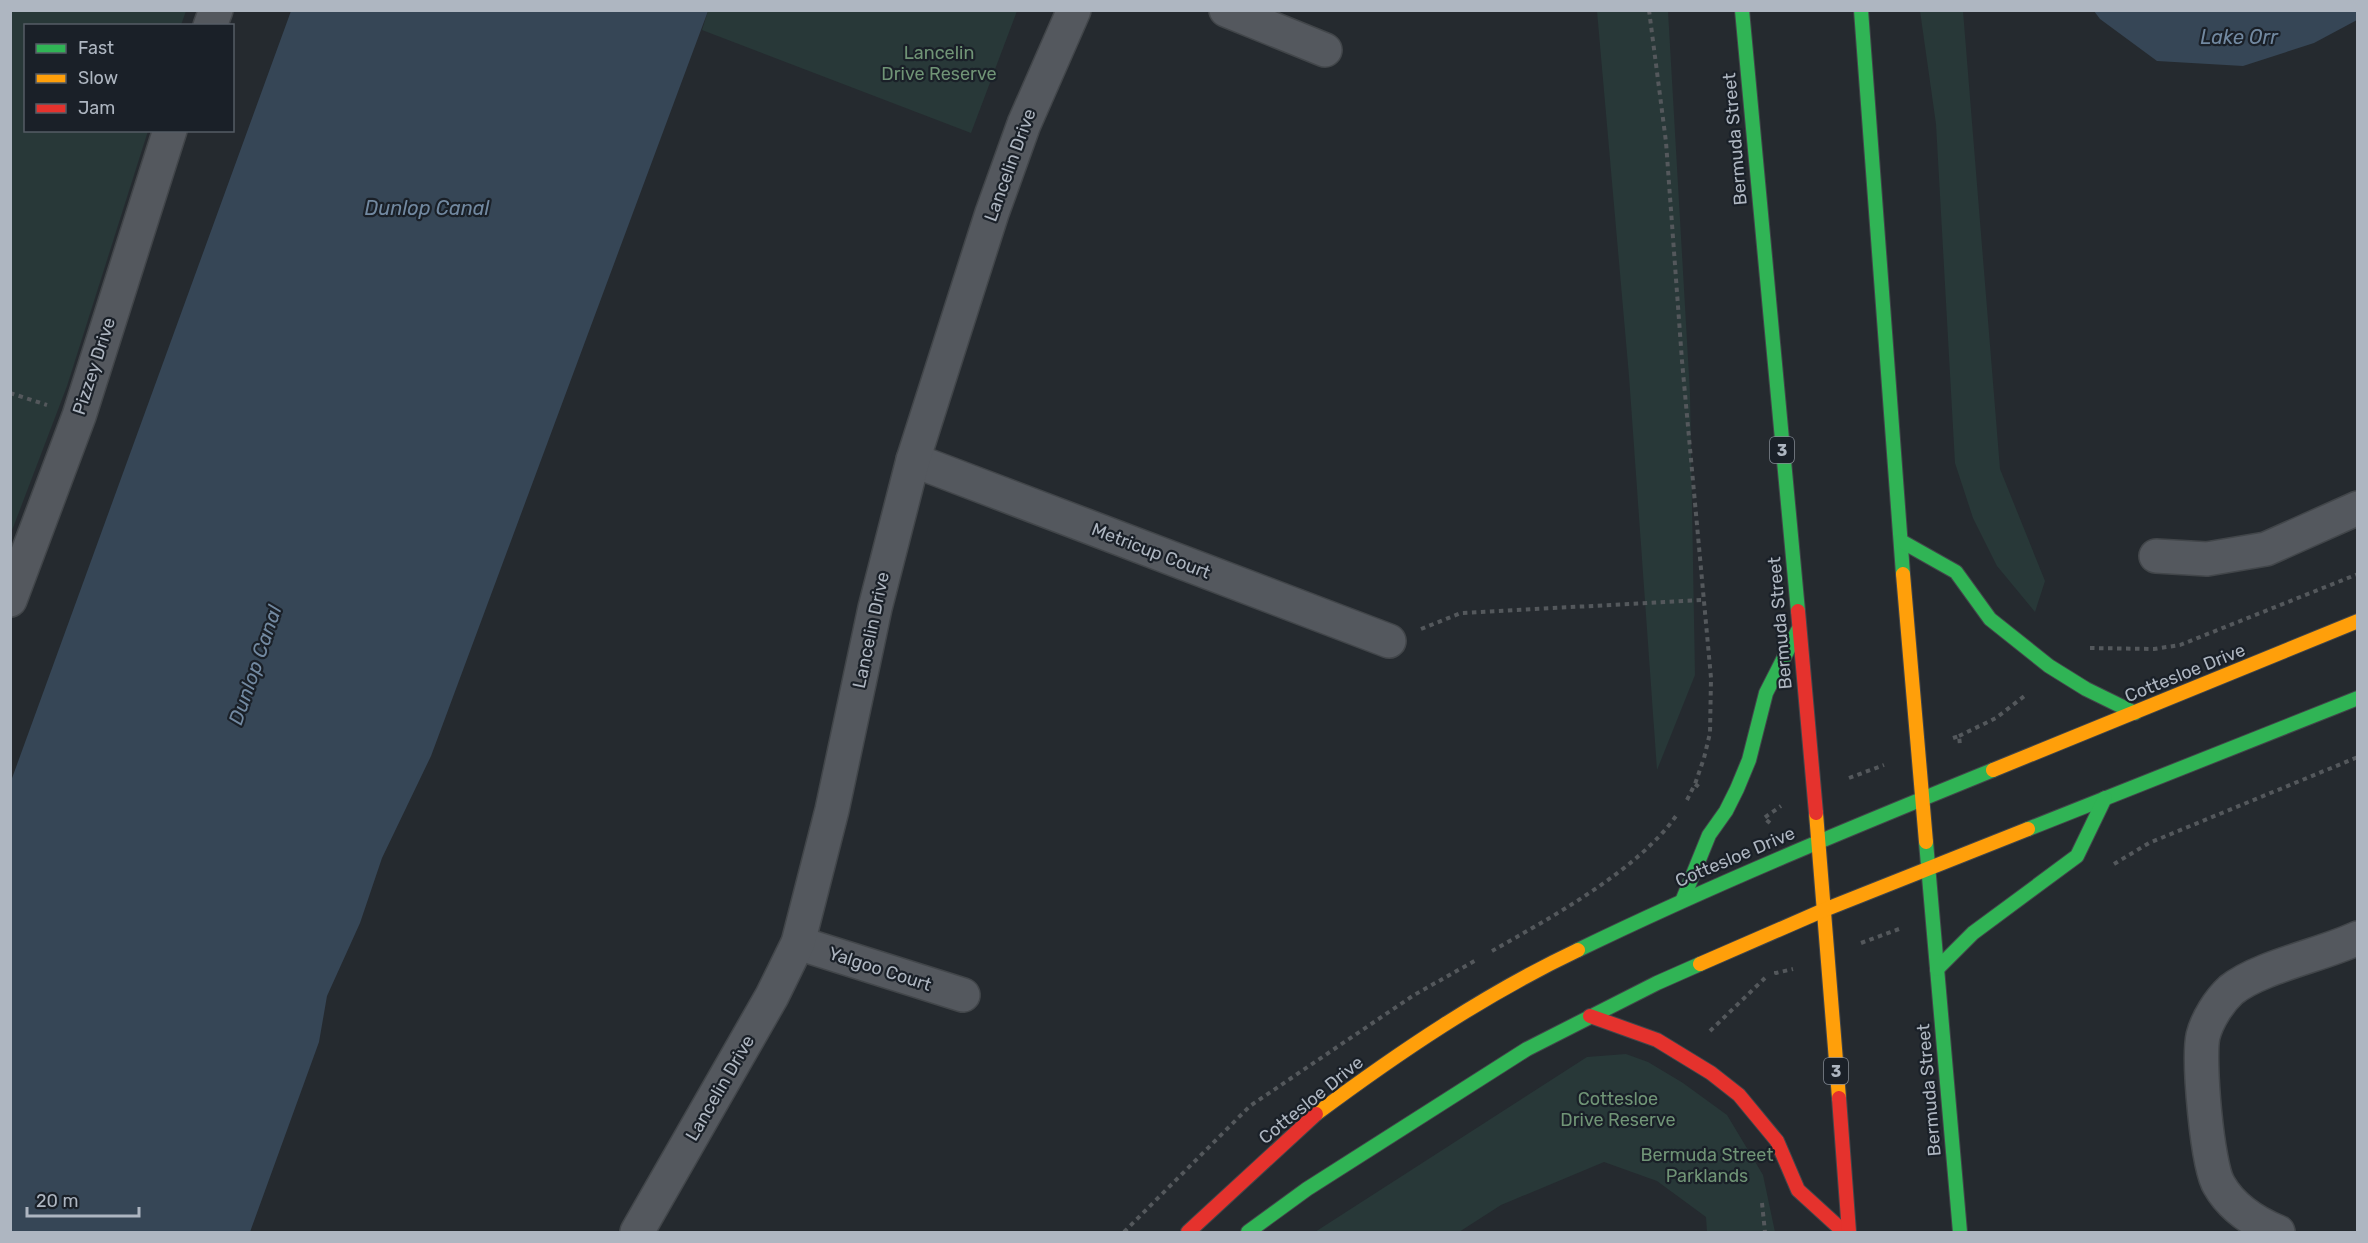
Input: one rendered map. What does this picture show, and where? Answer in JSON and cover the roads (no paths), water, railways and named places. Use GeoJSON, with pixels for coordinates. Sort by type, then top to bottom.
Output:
{"type":"FeatureCollection","features":[{"type":"Feature","properties":{"kind":"main road","name":"Bermuda Street"},"geometry":{"type":"LineString","coordinates":[[1742,10],[1819,840],[1849,1233]]}},
{"type":"Feature","properties":{"kind":"main road","name":"Bermuda Street"},"geometry":{"type":"LineString","coordinates":[[1861,10],[1900,541],[1960,1233]]}},
{"type":"Feature","properties":{"kind":"main road"},"geometry":{"type":"LineString","coordinates":[[1900,541],[1956,572],[1990,619],[2049,666],[2086,689],[2135,713]]}},
{"type":"Feature","properties":{"kind":"main road","name":"Cottesloe Drive"},"geometry":{"type":"LineString","coordinates":[[1188,1233],[1303,1124],[1371,1073],[1498,992],[1552,962],[1683,899],[1819,840],[1923,800],[2358,621]]}},
{"type":"Feature","properties":{"kind":"main road"},"geometry":{"type":"LineString","coordinates":[[1683,899],[1709,835],[1737,789],[1751,751],[1766,693],[1798,630]]}},
{"type":"Feature","properties":{"kind":"main road"},"geometry":{"type":"LineString","coordinates":[[1248,1233],[1307,1189],[1448,1098],[1527,1049],[1590,1016],[1824,910],[2358,698]]}},
{"type":"Feature","properties":{"kind":"main road"},"geometry":{"type":"LineString","coordinates":[[1937,969],[1973,933],[2077,856],[2104,798]]}},
{"type":"Feature","properties":{"kind":"main road"},"geometry":{"type":"LineString","coordinates":[[1590,1016],[1657,1040],[1711,1073],[1739,1095],[1777,1141],[1798,1190],[1844,1233]]}},
{"type":"Feature","properties":{"kind":"street","name":"Lancelin Drive"},"geometry":{"type":"LineString","coordinates":[[637,1233],[772,996],[798,943],[832,810],[878,597],[913,460],[992,213],[1024,124],[1074,10]]}},
{"type":"Feature","properties":{"kind":"street"},"geometry":{"type":"LineString","coordinates":[[1226,10],[1325,50]]}},
{"type":"Feature","properties":{"kind":"street","name":"Pizzey Drive"},"geometry":{"type":"LineString","coordinates":[[10,600],[79,416],[169,132]]}},
{"type":"Feature","properties":{"kind":"street","name":"Metricup Court"},"geometry":{"type":"LineString","coordinates":[[913,460],[1389,641]]}},
{"type":"Feature","properties":{"kind":"street"},"geometry":{"type":"LineString","coordinates":[[2156,556],[2207,559],[2266,549],[2358,508]]}},
{"type":"Feature","properties":{"kind":"street"},"geometry":{"type":"LineString","coordinates":[[2278,1233],[2253,1220],[2230,1202],[2217,1183],[2210,1153],[2202,1061],[2203,1036],[2214,1011],[2231,990],[2256,976],[2358,939]]}},
{"type":"Feature","properties":{"kind":"street","name":"Yalgoo Court"},"geometry":{"type":"LineString","coordinates":[[798,943],[963,995]]}},
{"type":"Feature","properties":{"kind":"water","name":"Lake Orr"},"geometry":{"type":"Polygon","coordinates":[[[2357,10],[2357,20],[2314,43],[2243,66],[2157,61],[2100,19],[2094,11],[2357,10]]]}},
{"type":"Feature","properties":{"kind":"water","name":"Dunlop Canal"},"geometry":{"type":"Polygon","coordinates":[[[291,11],[708,11],[431,756],[382,858],[360,923],[327,996],[319,1042],[250,1232],[11,1232],[11,781],[291,11]]]}},
{"type":"Feature","properties":{"kind":"park label","name":"Lancelin Drive Reserve"},"geometry":{"type":"Point","coordinates":[939,63]}},
{"type":"Feature","properties":{"kind":"park label","name":"Cottesloe Drive Reserve"},"geometry":{"type":"Point","coordinates":[1618,1109]}},
{"type":"Feature","properties":{"kind":"park label","name":"Bermuda Street Parklands"},"geometry":{"type":"Point","coordinates":[1707,1165]}}]}
